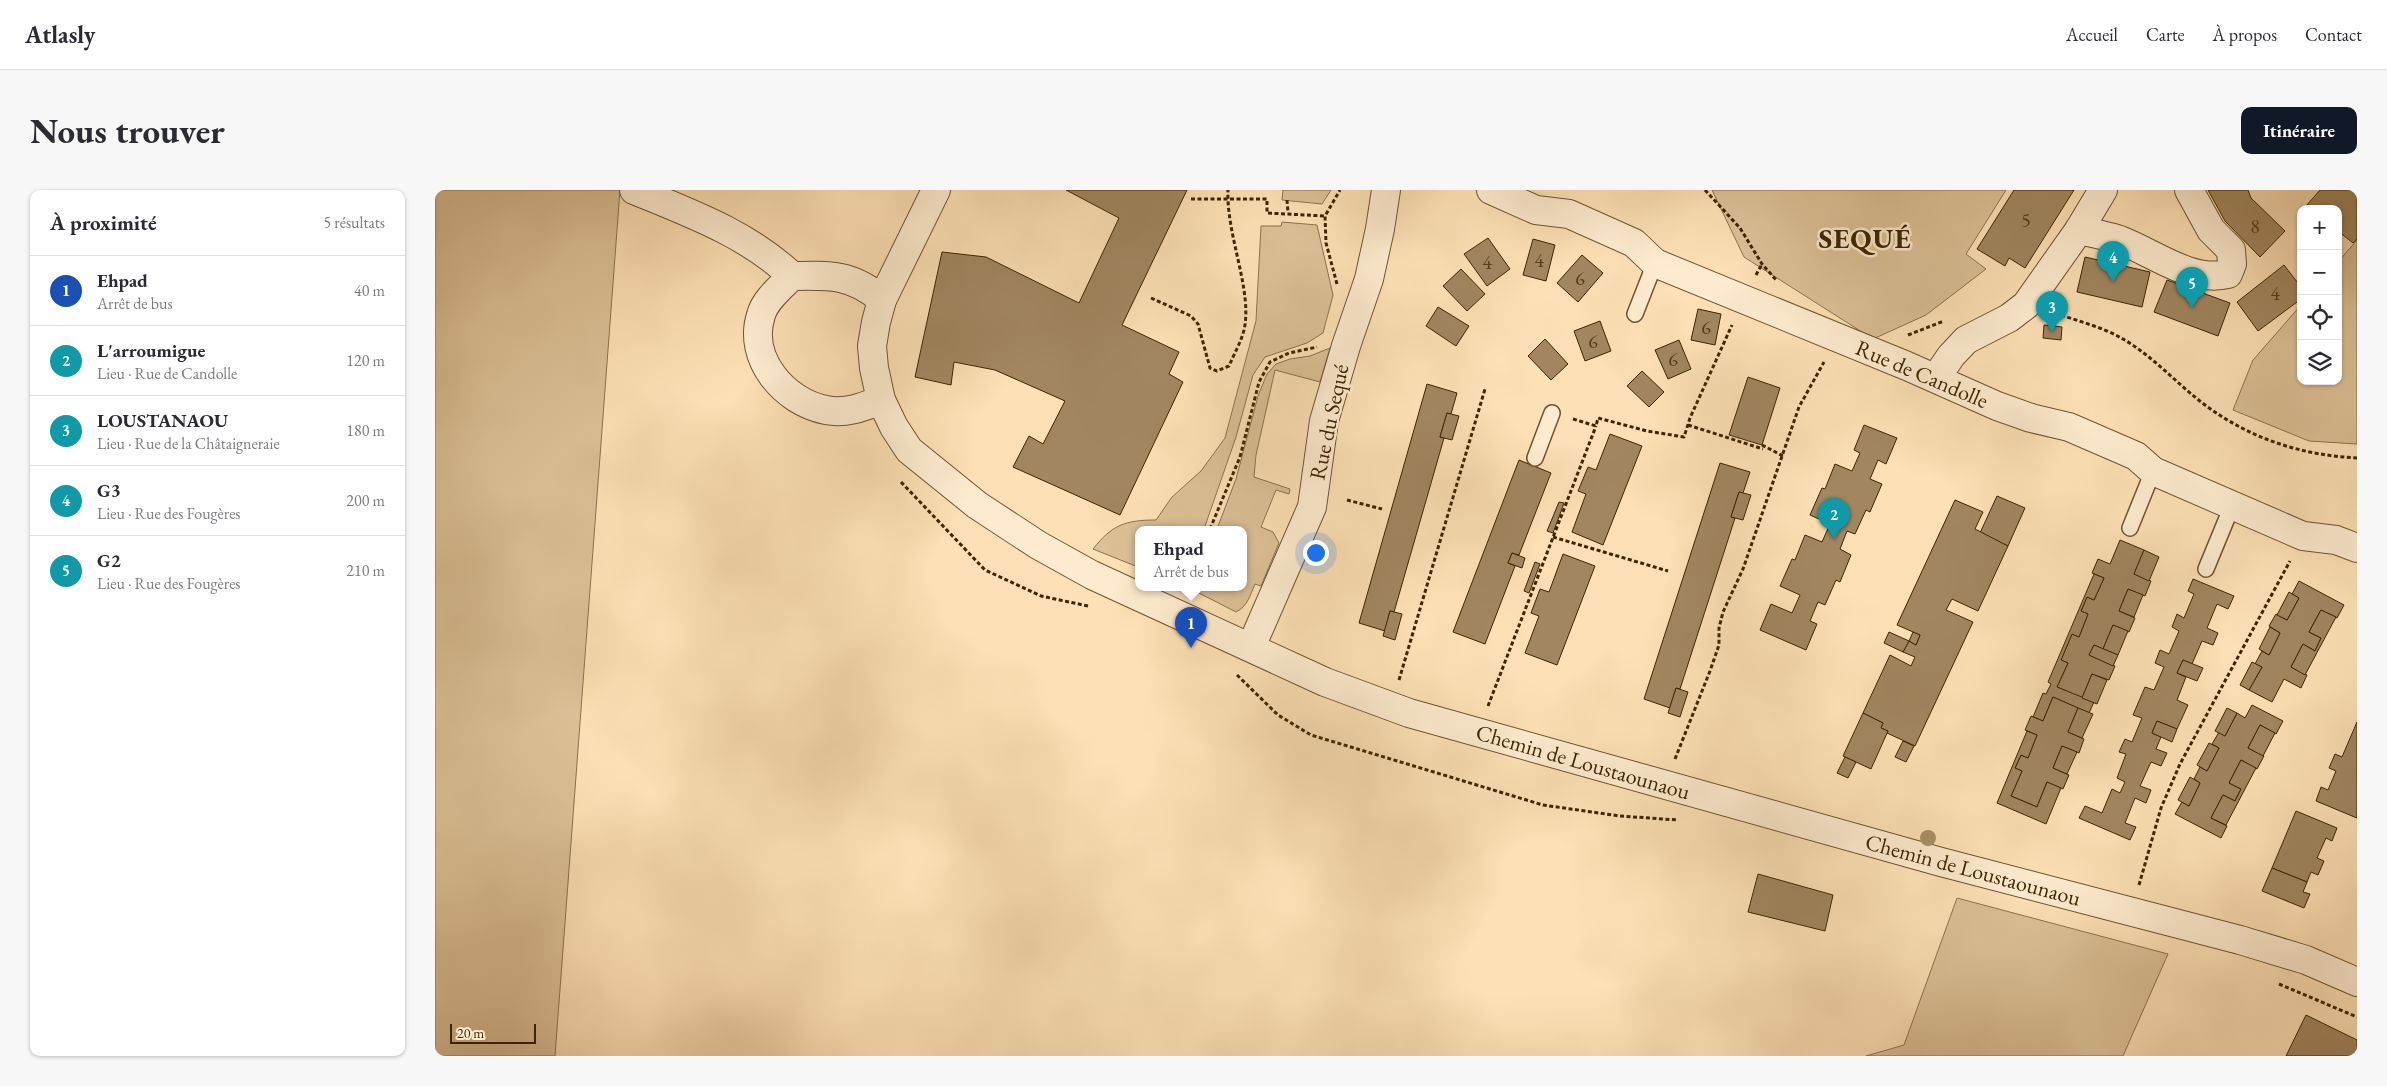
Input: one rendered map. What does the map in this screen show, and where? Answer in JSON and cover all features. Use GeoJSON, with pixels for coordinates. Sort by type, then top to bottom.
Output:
{"type":"FeatureCollection","features":[{"type":"Feature","properties":{"kind":"street"},"geometry":{"type":"LineString","coordinates":[[634,190],[713,222],[776,261],[792,276]]}},
{"type":"Feature","properties":{"kind":"street","name":"Chemin de Loustaounaou"},"geometry":{"type":"LineString","coordinates":[[936,190],[882,300],[876,322],[873,346],[874,368],[881,400],[894,427],[909,450],[977,505],[1038,545],[1092,575],[1325,682],[1409,713],[1846,835],[2240,940],[2306,960],[2357,982]]}},
{"type":"Feature","properties":{"kind":"street","name":"Rue du Sequé"},"geometry":{"type":"LineString","coordinates":[[1251,647],[1312,507],[1324,421],[1346,346],[1369,279],[1386,190]]}},
{"type":"Feature","properties":{"kind":"street","name":"Rue de Candolle"},"geometry":{"type":"LineString","coordinates":[[1491,190],[1536,210],[1569,214],[1634,242],[1655,263],[1838,337],[1997,406],[2031,418],[2069,428],[2136,456],[2153,471],[2303,536],[2336,540],[2357,548]]}},
{"type":"Feature","properties":{"kind":"street"},"geometry":{"type":"LineString","coordinates":[[1936,378],[1951,356],[1966,340],[2009,318],[2026,305],[2079,230],[2103,190]]}},
{"type":"Feature","properties":{"kind":"street"},"geometry":{"type":"LineString","coordinates":[[2079,230],[2120,240],[2186,271],[2215,277],[2228,274],[2232,264],[2231,250],[2211,230],[2189,190]]}},
{"type":"Feature","properties":{"kind":"street"},"geometry":{"type":"LineString","coordinates":[[881,400],[850,411],[826,410],[802,400],[780,386],[764,362],[758,348],[758,337],[761,314],[775,293],[792,276],[822,275],[851,280],[867,287],[882,300]]}},
{"type":"Feature","properties":{"kind":"lane"},"geometry":{"type":"LineString","coordinates":[[1635,314],[1655,263]]}},
{"type":"Feature","properties":{"kind":"lane"},"geometry":{"type":"LineString","coordinates":[[1535,458],[1552,413]]}},
{"type":"Feature","properties":{"kind":"lane"},"geometry":{"type":"LineString","coordinates":[[2130,528],[2153,471]]}},
{"type":"Feature","properties":{"kind":"lane"},"geometry":{"type":"LineString","coordinates":[[2206,570],[2232,506]]}},
{"type":"Feature","properties":{"kind":"path"},"geometry":{"type":"LineString","coordinates":[[1151,298],[1191,316],[1198,324],[1210,368],[1217,371],[1229,366],[1244,330],[1245,305],[1231,233],[1229,190]]}},
{"type":"Feature","properties":{"kind":"path"},"geometry":{"type":"LineString","coordinates":[[1337,290],[1327,244],[1325,216],[1340,190]]}},
{"type":"Feature","properties":{"kind":"path"},"geometry":{"type":"LineString","coordinates":[[1191,198],[1267,200],[1267,213],[1325,216]]}},
{"type":"Feature","properties":{"kind":"path"},"geometry":{"type":"LineString","coordinates":[[1287,200],[1287,213]]}},
{"type":"Feature","properties":{"kind":"path"},"geometry":{"type":"LineString","coordinates":[[1487,708],[1597,426],[1598,418],[1647,431],[1684,437],[1744,299],[1762,264]]}},
{"type":"Feature","properties":{"kind":"path"},"geometry":{"type":"LineString","coordinates":[[1677,755],[1719,644],[1719,628],[1723,612],[1743,568],[1799,407],[1838,337]]}},
{"type":"Feature","properties":{"kind":"path"},"geometry":{"type":"LineString","coordinates":[[1212,526],[1240,457],[1259,382],[1271,362],[1289,353],[1322,346]]}},
{"type":"Feature","properties":{"kind":"path"},"geometry":{"type":"LineString","coordinates":[[1399,681],[1485,389]]}},
{"type":"Feature","properties":{"kind":"path"},"geometry":{"type":"LineString","coordinates":[[1552,413],[1597,426]]}},
{"type":"Feature","properties":{"kind":"path"},"geometry":{"type":"LineString","coordinates":[[1688,425],[1763,447],[1783,456]]}},
{"type":"Feature","properties":{"kind":"path"},"geometry":{"type":"LineString","coordinates":[[909,450],[900,460],[896,470],[901,483],[985,570],[1041,596],[1095,608]]}},
{"type":"Feature","properties":{"kind":"path"},"geometry":{"type":"LineString","coordinates":[[1347,500],[1383,509]]}},
{"type":"Feature","properties":{"kind":"path"},"geometry":{"type":"LineString","coordinates":[[2137,891],[2161,808],[2180,764],[2303,536]]}},
{"type":"Feature","properties":{"kind":"path"},"geometry":{"type":"LineString","coordinates":[[1553,537],[1668,571]]}},
{"type":"Feature","properties":{"kind":"shaded area"},"geometry":{"type":"Polygon","coordinates":[[[435,190],[620,190],[555,1056],[435,1056],[435,190]]]}},
{"type":"Feature","properties":{"kind":"shaded area"},"geometry":{"type":"Polygon","coordinates":[[[1283,190],[1331,190],[1322,204],[1282,200],[1283,190]]]}},
{"type":"Feature","properties":{"kind":"shaded area"},"geometry":{"type":"Polygon","coordinates":[[[1712,190],[2006,190],[1966,254],[1986,269],[1926,315],[1873,339],[1744,257],[1712,190]]]}},
{"type":"Feature","properties":{"kind":"shaded area"},"geometry":{"type":"Polygon","coordinates":[[[1282,222],[1317,225],[1333,295],[1323,333],[1307,343],[1265,357],[1253,375],[1236,437],[1205,526],[1135,526],[1135,566],[1093,549],[1113,529],[1136,521],[1156,520],[1172,497],[1201,471],[1225,438],[1256,321],[1261,226],[1281,226],[1282,222]]]}},
{"type":"Feature","properties":{"kind":"shaded area"},"geometry":{"type":"Polygon","coordinates":[[[2357,240],[2357,444],[2309,441],[2233,410],[2253,360],[2297,310],[2297,385],[2342,385],[2342,257],[2357,240]]]}},
{"type":"Feature","properties":{"kind":"shaded area"},"geometry":{"type":"Polygon","coordinates":[[[1330,348],[1320,382],[1275,370],[1256,455],[1254,477],[1290,489],[1289,494],[1276,490],[1261,527],[1273,532],[1279,543],[1261,586],[1255,584],[1246,603],[1236,612],[1195,591],[1247,591],[1247,526],[1218,526],[1236,479],[1258,396],[1267,374],[1276,364],[1290,359],[1310,356],[1330,348]]]}},
{"type":"Feature","properties":{"kind":"shaded area"},"geometry":{"type":"Polygon","coordinates":[[[1957,898],[2168,954],[2123,1056],[1866,1056],[1904,1045],[1957,898]]]}},
{"type":"Feature","properties":{"kind":"building"},"geometry":{"type":"Polygon","coordinates":[[[1066,190],[1187,190],[1122,325],[1179,352],[1169,374],[1183,382],[1120,515],[1013,467],[1029,436],[1043,444],[1065,401],[995,370],[954,362],[951,385],[915,377],[942,252],[986,257],[1079,303],[1119,218],[1066,190]]]}},
{"type":"Feature","properties":{"kind":"building"},"geometry":{"type":"Polygon","coordinates":[[[2014,190],[2074,190],[2025,268],[2009,258],[2005,266],[1977,249],[2014,190]]]}},
{"type":"Feature","properties":{"kind":"building"},"geometry":{"type":"Polygon","coordinates":[[[2208,190],[2248,190],[2251,198],[2285,231],[2260,257],[2225,221],[2208,190]]]}},
{"type":"Feature","properties":{"kind":"building"},"geometry":{"type":"Polygon","coordinates":[[[2320,190],[2357,190],[2357,239],[2353,243],[2342,234],[2342,205],[2307,205],[2320,190]]]}},
{"type":"Feature","properties":{"kind":"building"},"geometry":{"type":"Polygon","coordinates":[[[1488,238],[1510,269],[1487,286],[1464,254],[1488,238]]]}},
{"type":"Feature","properties":{"kind":"building"},"geometry":{"type":"Polygon","coordinates":[[[1533,239],[1555,245],[1546,281],[1523,275],[1533,239]]]}},
{"type":"Feature","properties":{"kind":"building"},"geometry":{"type":"Polygon","coordinates":[[[1582,255],[1603,273],[1578,302],[1557,283],[1582,255]]]}},
{"type":"Feature","properties":{"kind":"building"},"geometry":{"type":"Polygon","coordinates":[[[2085,257],[2150,272],[2142,307],[2077,292],[2085,257]]]}},
{"type":"Feature","properties":{"kind":"building"},"geometry":{"type":"Polygon","coordinates":[[[2284,265],[2297,282],[2297,302],[2258,331],[2237,302],[2284,265]]]}},
{"type":"Feature","properties":{"kind":"building"},"geometry":{"type":"Polygon","coordinates":[[[1461,269],[1485,294],[1467,311],[1443,286],[1461,269]]]}},
{"type":"Feature","properties":{"kind":"building"},"geometry":{"type":"Polygon","coordinates":[[[2167,280],[2230,303],[2218,336],[2154,312],[2167,280]]]}},
{"type":"Feature","properties":{"kind":"building"},"geometry":{"type":"Polygon","coordinates":[[[1438,307],[1469,326],[1456,346],[1426,326],[1438,307]]]}},
{"type":"Feature","properties":{"kind":"building"},"geometry":{"type":"Polygon","coordinates":[[[1698,309],[1721,314],[1715,345],[1691,340],[1698,309]]]}},
{"type":"Feature","properties":{"kind":"building"},"geometry":{"type":"Polygon","coordinates":[[[1600,321],[1611,351],[1585,361],[1574,331],[1600,321]]]}},
{"type":"Feature","properties":{"kind":"building"},"geometry":{"type":"Polygon","coordinates":[[[2044,325],[2062,327],[2061,340],[2043,338],[2044,325]]]}},
{"type":"Feature","properties":{"kind":"building"},"geometry":{"type":"Polygon","coordinates":[[[1545,339],[1568,364],[1551,380],[1528,356],[1545,339]]]}},
{"type":"Feature","properties":{"kind":"building"},"geometry":{"type":"Polygon","coordinates":[[[1679,340],[1691,369],[1668,379],[1655,350],[1679,340]]]}},
{"type":"Feature","properties":{"kind":"building"},"geometry":{"type":"Polygon","coordinates":[[[1642,371],[1664,392],[1649,407],[1627,386],[1642,371]]]}},
{"type":"Feature","properties":{"kind":"building"},"geometry":{"type":"Polygon","coordinates":[[[1748,377],[1780,388],[1762,445],[1729,435],[1748,377]]]}},
{"type":"Feature","properties":{"kind":"building"},"geometry":{"type":"Polygon","coordinates":[[[1427,384],[1457,393],[1451,414],[1447,413],[1440,437],[1444,438],[1394,612],[1390,611],[1385,631],[1359,623],[1427,384]]]}},
{"type":"Feature","properties":{"kind":"building"},"geometry":{"type":"Polygon","coordinates":[[[1447,413],[1459,416],[1452,440],[1440,437],[1447,413]]]}},
{"type":"Feature","properties":{"kind":"building"},"geometry":{"type":"Polygon","coordinates":[[[1864,425],[1897,438],[1886,464],[1878,460],[1870,479],[1882,484],[1870,512],[1866,510],[1855,534],[1847,531],[1840,549],[1851,555],[1840,582],[1836,580],[1825,605],[1818,602],[1810,621],[1817,624],[1806,650],[1760,630],[1771,604],[1792,613],[1800,595],[1780,586],[1792,559],[1795,560],[1805,535],[1822,542],[1830,524],[1810,515],[1822,488],[1825,489],[1835,464],[1852,471],[1860,453],[1854,450],[1864,425]]]}},
{"type":"Feature","properties":{"kind":"building"},"geometry":{"type":"Polygon","coordinates":[[[1610,434],[1642,446],[1603,545],[1572,532],[1586,494],[1578,491],[1588,467],[1596,470],[1610,434]]]}},
{"type":"Feature","properties":{"kind":"building"},"geometry":{"type":"Polygon","coordinates":[[[1519,460],[1551,473],[1519,555],[1512,553],[1508,563],[1515,566],[1485,644],[1453,632],[1519,460]]]}},
{"type":"Feature","properties":{"kind":"building"},"geometry":{"type":"Polygon","coordinates":[[[1720,463],[1750,472],[1743,493],[1739,492],[1731,517],[1735,518],[1680,689],[1676,688],[1670,708],[1644,699],[1720,463]]]}},
{"type":"Feature","properties":{"kind":"building"},"geometry":{"type":"Polygon","coordinates":[[[1739,492],[1751,495],[1743,520],[1731,517],[1739,492]]]}},
{"type":"Feature","properties":{"kind":"building"},"geometry":{"type":"Polygon","coordinates":[[[1997,496],[2025,508],[2008,546],[1980,533],[1997,496]]]}},
{"type":"Feature","properties":{"kind":"building"},"geometry":{"type":"Polygon","coordinates":[[[1955,500],[1983,512],[1975,529],[2008,546],[1978,611],[1952,599],[1946,610],[1973,622],[1915,746],[1887,733],[1888,731],[1881,728],[1883,723],[1863,713],[1890,655],[1911,666],[1915,657],[1903,652],[1909,641],[1916,645],[1920,635],[1897,625],[1955,500]]]}},
{"type":"Feature","properties":{"kind":"building"},"geometry":{"type":"Polygon","coordinates":[[[1559,502],[1564,503],[1553,533],[1547,531],[1559,502]]]}},
{"type":"Feature","properties":{"kind":"building"},"geometry":{"type":"Polygon","coordinates":[[[2120,540],[2144,550],[2134,574],[2151,581],[2145,596],[2128,589],[2119,611],[2135,618],[2129,632],[2113,625],[2103,649],[2094,645],[2089,655],[2115,666],[2109,680],[2092,674],[2082,698],[2057,687],[2068,663],[2061,660],[2072,634],[2079,637],[2088,614],[2081,611],[2087,597],[2094,600],[2104,578],[2092,573],[2098,559],[2110,564],[2120,540]]]}},
{"type":"Feature","properties":{"kind":"building"},"geometry":{"type":"Polygon","coordinates":[[[2144,550],[2159,557],[2149,581],[2134,574],[2144,550]]]}},
{"type":"Feature","properties":{"kind":"building"},"geometry":{"type":"Polygon","coordinates":[[[1512,553],[1525,558],[1522,568],[1508,563],[1512,553]]]}},
{"type":"Feature","properties":{"kind":"building"},"geometry":{"type":"Polygon","coordinates":[[[1563,554],[1595,566],[1557,665],[1525,653],[1539,616],[1531,613],[1540,589],[1549,592],[1563,554]]]}},
{"type":"Feature","properties":{"kind":"building"},"geometry":{"type":"Polygon","coordinates":[[[1535,562],[1540,564],[1529,593],[1524,591],[1535,562]]]}},
{"type":"Feature","properties":{"kind":"building"},"geometry":{"type":"Polygon","coordinates":[[[2094,574],[2104,578],[2094,600],[2087,597],[2081,611],[2088,614],[2079,637],[2072,634],[2061,660],[2068,663],[2057,687],[2094,702],[2089,713],[2053,697],[2043,721],[2033,717],[2043,693],[2046,694],[2051,684],[2048,682],[2094,574]]]}},
{"type":"Feature","properties":{"kind":"building"},"geometry":{"type":"Polygon","coordinates":[[[2193,579],[2234,596],[2228,609],[2217,604],[2207,628],[2218,633],[2213,645],[2202,641],[2192,664],[2183,660],[2177,673],[2186,677],[2177,700],[2188,705],[2177,729],[2157,721],[2152,733],[2161,737],[2156,749],[2167,753],[2161,766],[2151,762],[2140,786],[2151,790],[2146,803],[2135,798],[2125,823],[2136,827],[2130,840],[2079,818],[2085,806],[2102,813],[2112,789],[2120,793],[2125,782],[2117,778],[2126,754],[2119,752],[2125,739],[2132,742],[2142,718],[2133,715],[2145,687],[2154,690],[2164,667],[2155,663],[2160,650],[2169,654],[2179,631],[2172,627],[2177,614],[2184,618],[2194,594],[2188,591],[2193,579]]]}},
{"type":"Feature","properties":{"kind":"building"},"geometry":{"type":"Polygon","coordinates":[[[2299,581],[2344,605],[2337,618],[2321,610],[2309,632],[2321,638],[2315,651],[2303,644],[2291,667],[2307,675],[2301,688],[2284,679],[2272,702],[2249,690],[2262,667],[2255,664],[2262,651],[2269,655],[2280,633],[2269,626],[2276,614],[2287,620],[2299,598],[2292,594],[2299,581]]]}},
{"type":"Feature","properties":{"kind":"building"},"geometry":{"type":"Polygon","coordinates":[[[2128,589],[2143,595],[2134,617],[2119,611],[2128,589]]]}},
{"type":"Feature","properties":{"kind":"building"},"geometry":{"type":"Polygon","coordinates":[[[2289,592],[2299,598],[2287,620],[2277,615],[2289,592]]]}},
{"type":"Feature","properties":{"kind":"building"},"geometry":{"type":"Polygon","coordinates":[[[2321,610],[2336,617],[2305,675],[2291,667],[2303,644],[2315,651],[2321,638],[2309,632],[2321,610]]]}},
{"type":"Feature","properties":{"kind":"building"},"geometry":{"type":"Polygon","coordinates":[[[1390,611],[1402,614],[1395,640],[1383,636],[1390,611]]]}},
{"type":"Feature","properties":{"kind":"building"},"geometry":{"type":"Polygon","coordinates":[[[2113,625],[2128,631],[2118,655],[2103,649],[2113,625]]]}},
{"type":"Feature","properties":{"kind":"building"},"geometry":{"type":"Polygon","coordinates":[[[2270,627],[2280,633],[2269,655],[2259,649],[2270,627]]]}},
{"type":"Feature","properties":{"kind":"building"},"geometry":{"type":"Polygon","coordinates":[[[1889,632],[1909,641],[1903,652],[1884,643],[1889,632]]]}},
{"type":"Feature","properties":{"kind":"building"},"geometry":{"type":"Polygon","coordinates":[[[1913,632],[1920,635],[1916,645],[1909,641],[1913,632]]]}},
{"type":"Feature","properties":{"kind":"building"},"geometry":{"type":"Polygon","coordinates":[[[2094,645],[2118,655],[2113,666],[2089,655],[2094,645]]]}},
{"type":"Feature","properties":{"kind":"building"},"geometry":{"type":"Polygon","coordinates":[[[2183,660],[2203,668],[2197,681],[2177,673],[2183,660]]]}},
{"type":"Feature","properties":{"kind":"building"},"geometry":{"type":"Polygon","coordinates":[[[2252,662],[2262,667],[2249,690],[2240,685],[2252,662]]]}},
{"type":"Feature","properties":{"kind":"building"},"geometry":{"type":"Polygon","coordinates":[[[2092,674],[2107,680],[2097,704],[2082,698],[2092,674]]]}},
{"type":"Feature","properties":{"kind":"building"},"geometry":{"type":"Polygon","coordinates":[[[1676,688],[1688,692],[1680,717],[1668,713],[1676,688]]]}},
{"type":"Feature","properties":{"kind":"building"},"geometry":{"type":"Polygon","coordinates":[[[2053,697],[2078,708],[2068,732],[2084,739],[2079,753],[2062,746],[2053,768],[2069,775],[2063,789],[2047,782],[2037,807],[2011,796],[2022,771],[2015,768],[2021,755],[2028,758],[2037,735],[2025,730],[2031,716],[2043,721],[2053,697]]]}},
{"type":"Feature","properties":{"kind":"building"},"geometry":{"type":"Polygon","coordinates":[[[2252,705],[2283,721],[2276,734],[2260,725],[2248,748],[2264,756],[2257,769],[2241,760],[2229,783],[2241,789],[2235,801],[2223,795],[2211,818],[2227,826],[2221,838],[2175,814],[2182,802],[2189,806],[2200,783],[2194,779],[2200,767],[2207,771],[2219,748],[2212,744],[2219,732],[2225,736],[2237,713],[2245,718],[2252,705]]]}},
{"type":"Feature","properties":{"kind":"building"},"geometry":{"type":"Polygon","coordinates":[[[2078,708],[2093,714],[2082,738],[2068,732],[2078,708]]]}},
{"type":"Feature","properties":{"kind":"building"},"geometry":{"type":"Polygon","coordinates":[[[2227,708],[2237,713],[2225,736],[2215,731],[2227,708]]]}},
{"type":"Feature","properties":{"kind":"building"},"geometry":{"type":"Polygon","coordinates":[[[1863,713],[1883,723],[1881,728],[1888,731],[1871,769],[1843,756],[1863,713]]]}},
{"type":"Feature","properties":{"kind":"building"},"geometry":{"type":"Polygon","coordinates":[[[2157,721],[2177,729],[2172,742],[2152,733],[2157,721]]]}},
{"type":"Feature","properties":{"kind":"building"},"geometry":{"type":"Polygon","coordinates":[[[2357,722],[2357,818],[2316,801],[2321,787],[2328,790],[2336,771],[2329,768],[2335,754],[2342,757],[2357,722]]]}},
{"type":"Feature","properties":{"kind":"building"},"geometry":{"type":"Polygon","coordinates":[[[2260,725],[2275,733],[2263,756],[2248,748],[2260,725]]]}},
{"type":"Feature","properties":{"kind":"building"},"geometry":{"type":"Polygon","coordinates":[[[2027,731],[2037,735],[2028,758],[2021,755],[2015,768],[2022,771],[2011,796],[2037,807],[2047,782],[2061,788],[2046,824],[1997,803],[2027,731]]]}},
{"type":"Feature","properties":{"kind":"building"},"geometry":{"type":"Polygon","coordinates":[[[1903,741],[1914,746],[1906,762],[1895,757],[1903,741]]]}},
{"type":"Feature","properties":{"kind":"building"},"geometry":{"type":"Polygon","coordinates":[[[2209,743],[2219,748],[2207,771],[2197,765],[2209,743]]]}},
{"type":"Feature","properties":{"kind":"building"},"geometry":{"type":"Polygon","coordinates":[[[2062,746],[2077,752],[2067,774],[2053,768],[2062,746]]]}},
{"type":"Feature","properties":{"kind":"building"},"geometry":{"type":"Polygon","coordinates":[[[1845,757],[1856,762],[1848,778],[1837,773],[1845,757]]]}},
{"type":"Feature","properties":{"kind":"building"},"geometry":{"type":"Polygon","coordinates":[[[2241,760],[2256,768],[2226,825],[2211,818],[2223,795],[2235,801],[2241,789],[2229,783],[2241,760]]]}},
{"type":"Feature","properties":{"kind":"building"},"geometry":{"type":"Polygon","coordinates":[[[2190,777],[2200,783],[2189,806],[2178,800],[2190,777]]]}},
{"type":"Feature","properties":{"kind":"building"},"geometry":{"type":"Polygon","coordinates":[[[2296,811],[2337,828],[2332,841],[2326,838],[2317,858],[2324,861],[2318,875],[2311,872],[2307,882],[2272,868],[2296,811]]]}},
{"type":"Feature","properties":{"kind":"building"},"geometry":{"type":"Polygon","coordinates":[[[2272,868],[2307,882],[2303,892],[2310,894],[2304,908],[2262,891],[2272,868]]]}},
{"type":"Feature","properties":{"kind":"building"},"geometry":{"type":"Polygon","coordinates":[[[1758,874],[1833,895],[1825,931],[1748,912],[1758,874]]]}},
{"type":"Feature","properties":{"kind":"building"},"geometry":{"type":"Polygon","coordinates":[[[2306,1015],[2357,1040],[2357,1056],[2286,1056],[2306,1015]]]}},
{"type":"Feature","properties":{"kind":"place","name":"G3"},"geometry":{"type":"Point","coordinates":[2113,282]}},
{"type":"Feature","properties":{"kind":"place","name":"G2"},"geometry":{"type":"Point","coordinates":[2192,308]}},
{"type":"Feature","properties":{"kind":"place","name":"LOUSTANAOU"},"geometry":{"type":"Point","coordinates":[2052,332]}},
{"type":"Feature","properties":{"kind":"place","name":"L'arroumigue"},"geometry":{"type":"Point","coordinates":[1834,539]}},
{"type":"Feature","properties":{"kind":"place","name":"Ehpad"},"geometry":{"type":"Point","coordinates":[1191,648]}},
{"type":"Feature","properties":{"kind":"district","name":"SEQUÉ"},"geometry":{"type":"Point","coordinates":[1865,238]}}]}
